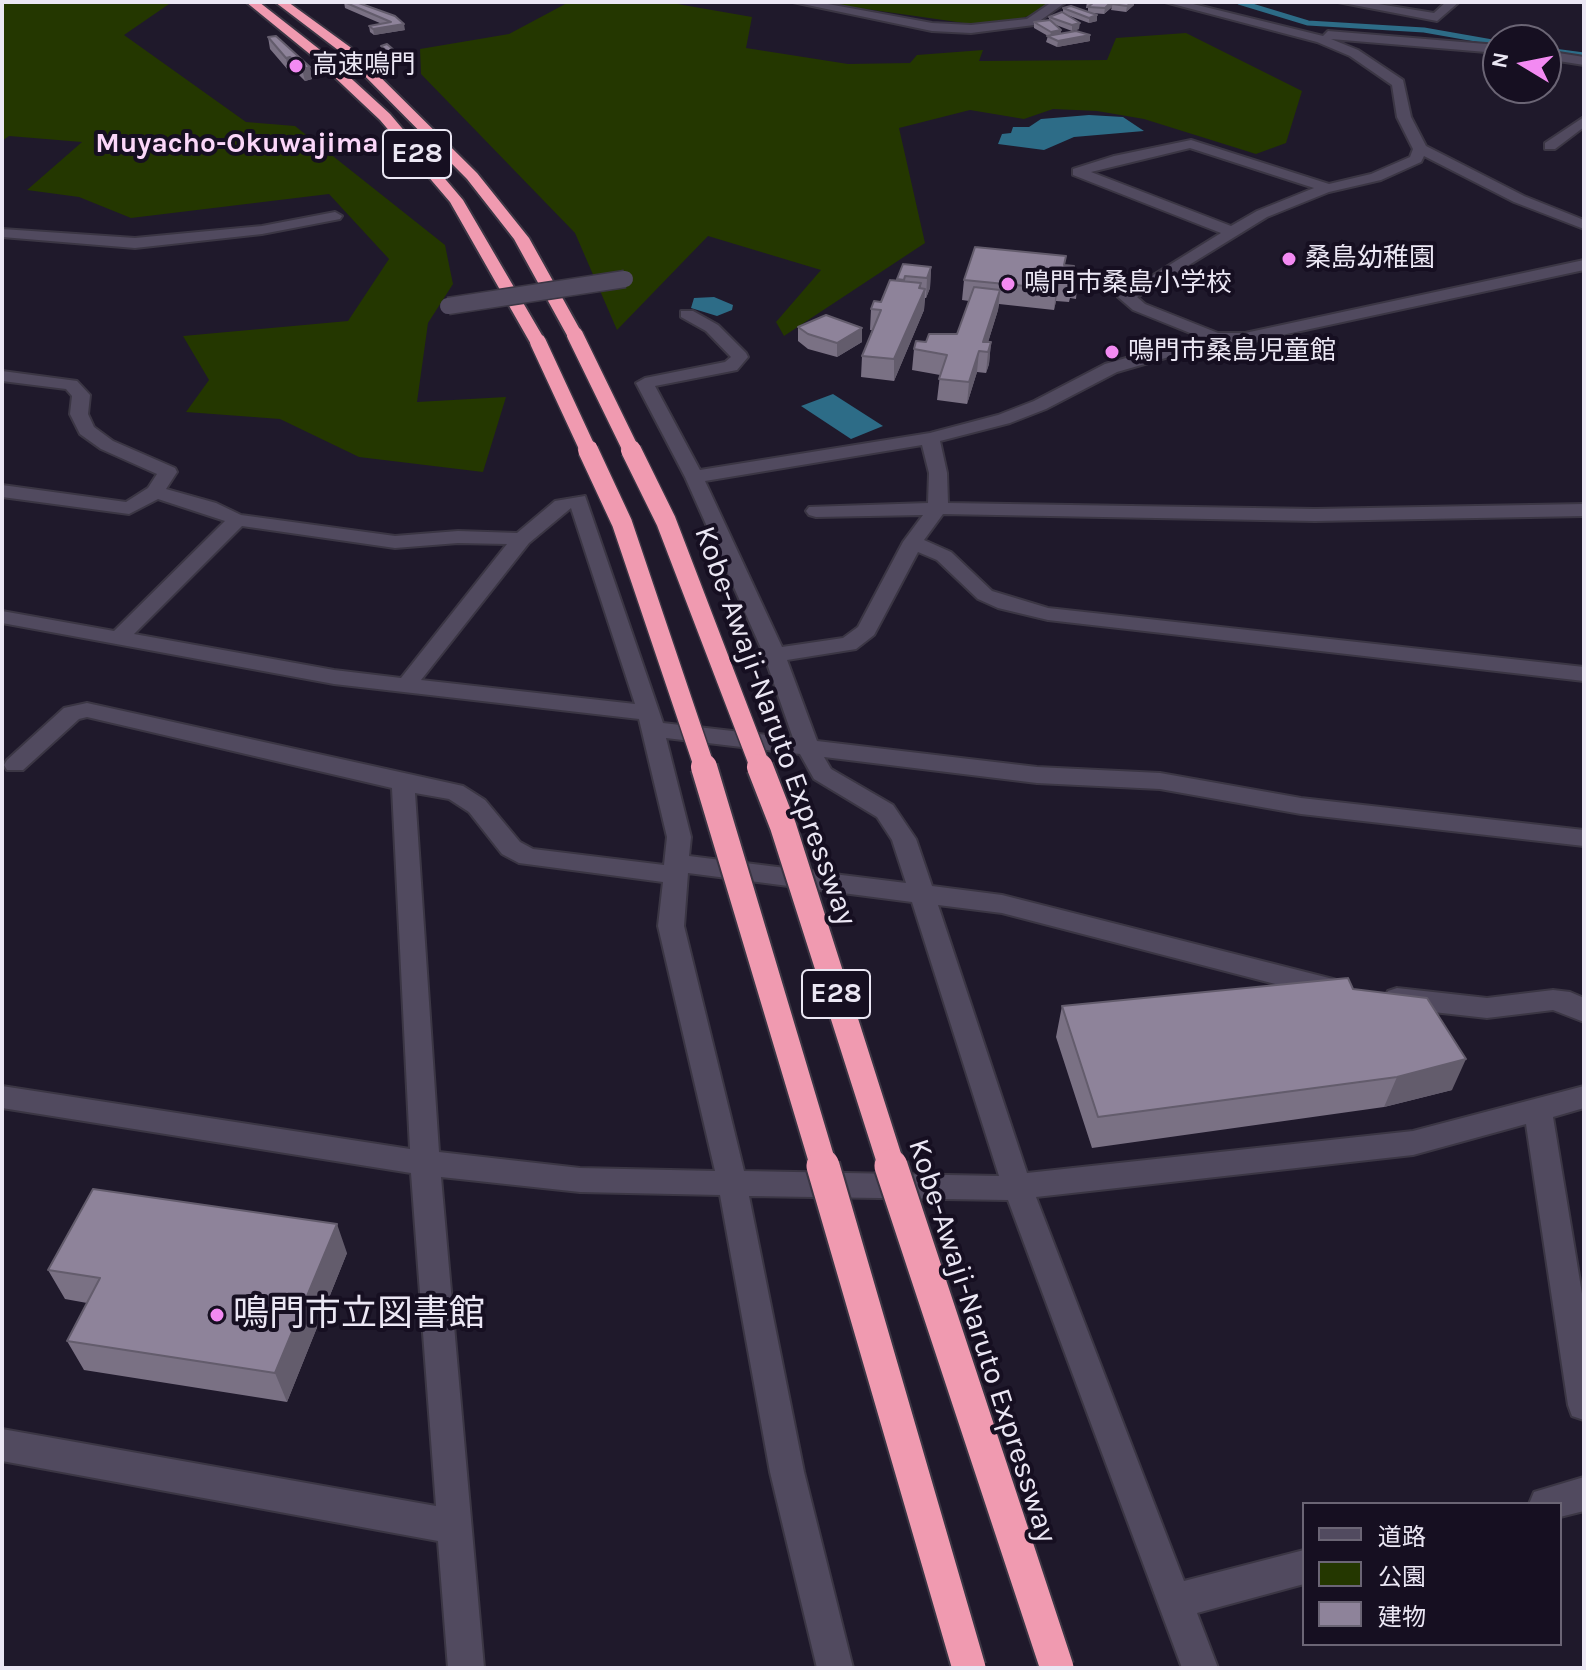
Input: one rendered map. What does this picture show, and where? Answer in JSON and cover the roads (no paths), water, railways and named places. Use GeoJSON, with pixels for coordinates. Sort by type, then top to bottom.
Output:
{"type":"FeatureCollection","features":[{"type":"Feature","properties":{"kind":"highway","name":"E28"},"geometry":{"type":"LineString","coordinates":[[252,2],[305,43],[385,117],[456,200],[538,342],[622,523],[727,834],[969,1668]]}},
{"type":"Feature","properties":{"kind":"highway","name":"Kobe-Awaji-Naruto Expressway"},"geometry":{"type":"LineString","coordinates":[[281,2],[346,50],[472,176],[521,238],[575,335],[666,521],[783,826],[865,1087],[1057,1668]]}},
{"type":"Feature","properties":{"kind":"street"},"geometry":{"type":"LineString","coordinates":[[799,2],[932,27],[971,29],[1030,22],[1060,2]]}},
{"type":"Feature","properties":{"kind":"street"},"geometry":{"type":"LineString","coordinates":[[1171,2],[1326,34],[1482,48]]}},
{"type":"Feature","properties":{"kind":"street"},"geometry":{"type":"LineString","coordinates":[[1346,7],[1437,17],[1453,2]]}},
{"type":"Feature","properties":{"kind":"street"},"geometry":{"type":"LineString","coordinates":[[1020,24],[1039,34]]}},
{"type":"Feature","properties":{"kind":"street"},"geometry":{"type":"LineString","coordinates":[[1326,34],[1398,83],[1404,117],[1420,149],[1519,199],[1584,225]]}},
{"type":"Feature","properties":{"kind":"street"},"geometry":{"type":"LineString","coordinates":[[1562,58],[1584,61]]}},
{"type":"Feature","properties":{"kind":"street"},"geometry":{"type":"LineString","coordinates":[[1550,146],[1584,121]]}},
{"type":"Feature","properties":{"kind":"street"},"geometry":{"type":"LineString","coordinates":[[1232,232],[1078,172],[1114,160],[1191,144],[1328,188]]}},
{"type":"Feature","properties":{"kind":"street"},"geometry":{"type":"LineString","coordinates":[[1216,338],[1139,307],[1126,297],[1262,214],[1328,188],[1376,177],[1416,159],[1420,149]]}},
{"type":"Feature","properties":{"kind":"street"},"geometry":{"type":"LineString","coordinates":[[2,233],[135,243],[262,230],[335,216]]}},
{"type":"Feature","properties":{"kind":"street"},"geometry":{"type":"LineString","coordinates":[[694,477],[930,438],[1028,410],[1111,368],[1216,338],[1245,338],[1584,265]]}},
{"type":"Feature","properties":{"kind":"street"},"geometry":{"type":"LineString","coordinates":[[448,306],[625,279]]}},
{"type":"Feature","properties":{"kind":"street"},"geometry":{"type":"LineString","coordinates":[[687,314],[712,328],[740,357],[731,366],[645,383],[694,477],[775,655],[807,746],[822,774],[885,811],[904,839],[1017,1186],[1200,1668]]}},
{"type":"Feature","properties":{"kind":"street"},"geometry":{"type":"LineString","coordinates":[[2,376],[71,385],[81,395],[79,414],[86,430],[107,445],[168,472],[155,492],[129,508],[2,491]]}},
{"type":"Feature","properties":{"kind":"street"},"geometry":{"type":"LineString","coordinates":[[775,655],[849,644],[867,631],[913,542],[938,508],[938,473],[930,438]]}},
{"type":"Feature","properties":{"kind":"street"},"geometry":{"type":"LineString","coordinates":[[155,492],[209,507],[237,520],[395,542],[458,537],[522,539]]}},
{"type":"Feature","properties":{"kind":"street"},"geometry":{"type":"LineString","coordinates":[[406,687],[424,659],[522,539],[562,505],[578,500],[651,721],[679,837],[671,926],[732,1183],[787,1472],[835,1668]]}},
{"type":"Feature","properties":{"kind":"street"},"geometry":{"type":"LineString","coordinates":[[816,511],[938,508],[1315,515],[1584,510]]}},
{"type":"Feature","properties":{"kind":"street"},"geometry":{"type":"LineString","coordinates":[[120,637],[237,520]]}},
{"type":"Feature","properties":{"kind":"street"},"geometry":{"type":"LineString","coordinates":[[913,542],[944,556],[985,595],[1005,604],[1048,614],[1584,674]]}},
{"type":"Feature","properties":{"kind":"street"},"geometry":{"type":"LineString","coordinates":[[2,617],[334,677],[807,746],[1037,775],[1160,781],[1301,806],[1584,838]]}},
{"type":"Feature","properties":{"kind":"street"},"geometry":{"type":"LineString","coordinates":[[6,770],[72,713],[87,710],[403,783],[455,792],[477,806],[511,848],[528,857],[676,869],[1002,904],[1263,973],[1369,994],[1487,1008],[1553,1000],[1570,1002],[1584,1012]]}},
{"type":"Feature","properties":{"kind":"street"},"geometry":{"type":"LineString","coordinates":[[403,783],[425,1163],[466,1668]]}},
{"type":"Feature","properties":{"kind":"street"},"geometry":{"type":"LineString","coordinates":[[2,1097],[425,1163],[580,1180],[994,1189],[1413,1143],[1584,1097]]}},
{"type":"Feature","properties":{"kind":"street"},"geometry":{"type":"LineString","coordinates":[[1538,1111],[1584,1405]]}},
{"type":"Feature","properties":{"kind":"street"},"geometry":{"type":"LineString","coordinates":[[2,1445],[455,1527]]}},
{"type":"Feature","properties":{"kind":"street"},"geometry":{"type":"LineString","coordinates":[[1554,1502],[1584,1494]]}},
{"type":"Feature","properties":{"kind":"street"},"geometry":{"type":"LineString","coordinates":[[1174,1601],[1302,1568]]}},
{"type":"Feature","properties":{"kind":"water"},"geometry":{"type":"Polygon","coordinates":[[[1089,115],[1123,117],[1144,131],[1074,137],[1044,150],[998,144],[1002,134],[1011,133],[1013,127],[1029,127],[1041,119],[1089,115]]]}},
{"type":"Feature","properties":{"kind":"water"},"geometry":{"type":"Polygon","coordinates":[[[714,297],[733,305],[732,310],[717,316],[691,308],[694,298],[714,297]]]}},
{"type":"Feature","properties":{"kind":"water"},"geometry":{"type":"Polygon","coordinates":[[[833,394],[883,426],[851,439],[801,406],[833,394]]]}},
{"type":"Feature","properties":{"kind":"waterway"},"geometry":{"type":"LineString","coordinates":[[1239,2],[1308,23],[1424,30],[1482,40]]}},
{"type":"Feature","properties":{"kind":"waterway"},"geometry":{"type":"LineString","coordinates":[[1562,52],[1584,55]]}},
{"type":"Feature","properties":{"kind":"place","name":"高速鳴門"},"geometry":{"type":"Point","coordinates":[296,66]}},
{"type":"Feature","properties":{"kind":"place","name":"桑島幼稚園"},"geometry":{"type":"Point","coordinates":[1289,259]}},
{"type":"Feature","properties":{"kind":"place","name":"鳴門市桑島小学校"},"geometry":{"type":"Point","coordinates":[1008,284]}},
{"type":"Feature","properties":{"kind":"place","name":"鳴門市桑島児童館"},"geometry":{"type":"Point","coordinates":[1112,352]}},
{"type":"Feature","properties":{"kind":"place","name":"鳴門市立図書館"},"geometry":{"type":"Point","coordinates":[217,1315]}},
{"type":"Feature","properties":{"kind":"district","name":"Muyacho-Okuwajima"},"geometry":{"type":"Point","coordinates":[237,144]}}]}
